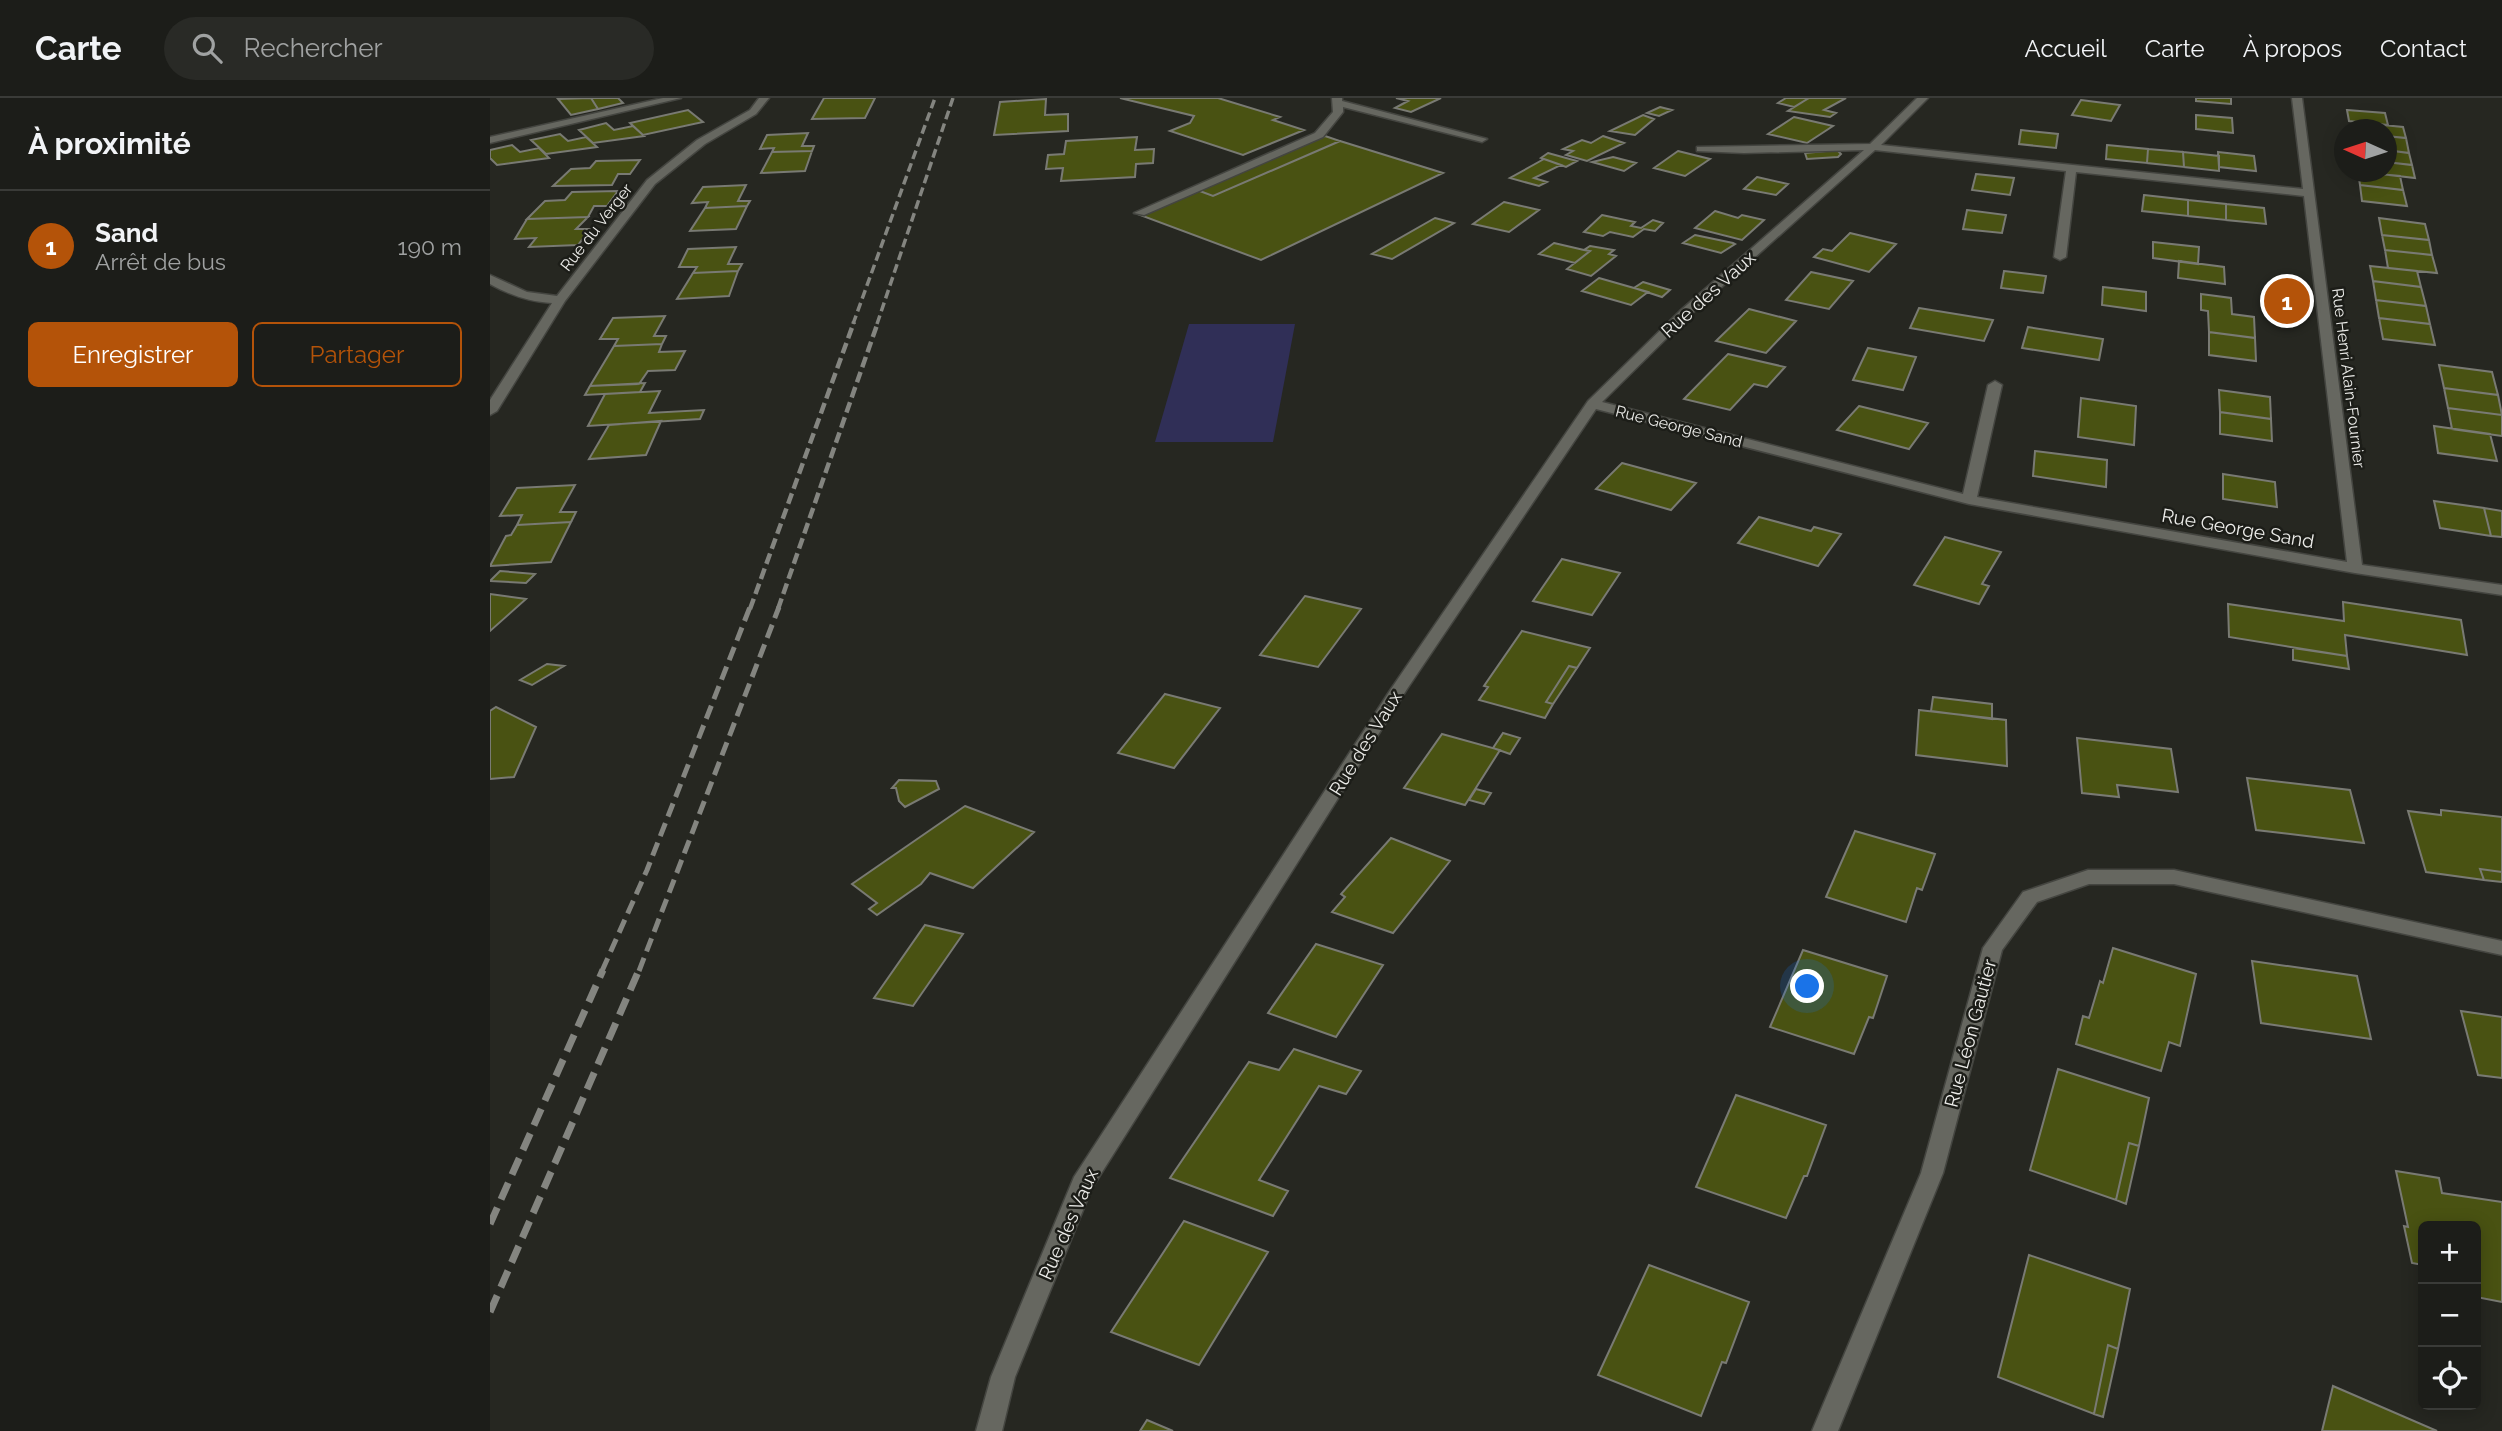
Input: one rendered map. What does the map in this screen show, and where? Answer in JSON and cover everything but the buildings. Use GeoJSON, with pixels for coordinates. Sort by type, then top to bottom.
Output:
{"type":"FeatureCollection","features":[{"type":"Feature","properties":{"kind":"street"},"geometry":{"type":"LineString","coordinates":[[490,140],[676,98]]}},
{"type":"Feature","properties":{"kind":"street","name":"Rue du Verger"},"geometry":{"type":"LineString","coordinates":[[490,411],[560,300],[651,182],[701,142],[753,112],[764,98]]}},
{"type":"Feature","properties":{"kind":"street","name":"Rue des Vaux"},"geometry":{"type":"LineString","coordinates":[[989,1431],[1003,1377],[1082,1184],[1399,689],[1593,404],[1684,314],[1873,147],[1923,98]]}},
{"type":"Feature","properties":{"kind":"street","name":"Rue Henri Alain-Fournier"},"geometry":{"type":"LineString","coordinates":[[2297,98],[2355,568]]}},
{"type":"Feature","properties":{"kind":"street"},"geometry":{"type":"LineString","coordinates":[[1140,213],[1320,135],[1338,112],[1337,101],[1482,139]]}},
{"type":"Feature","properties":{"kind":"street"},"geometry":{"type":"LineString","coordinates":[[1701,149],[1736,152],[1836,145],[1873,147],[2307,193]]}},
{"type":"Feature","properties":{"kind":"street"},"geometry":{"type":"LineString","coordinates":[[2060,257],[2071,170]]}},
{"type":"Feature","properties":{"kind":"street"},"geometry":{"type":"LineString","coordinates":[[490,279],[535,300],[560,300]]}},
{"type":"Feature","properties":{"kind":"street"},"geometry":{"type":"LineString","coordinates":[[1969,500],[1995,385]]}},
{"type":"Feature","properties":{"kind":"street","name":"Rue George Sand"},"geometry":{"type":"LineString","coordinates":[[1593,404],[1969,500],[2355,568],[2502,590]]}},
{"type":"Feature","properties":{"kind":"street","name":"Rue Léon Gautier"},"geometry":{"type":"LineString","coordinates":[[1825,1431],[1932,1173],[1993,948],[2030,897],[2088,877],[2174,877],[2502,948]]}},
{"type":"Feature","properties":{"kind":"shaded area"},"geometry":{"type":"Polygon","coordinates":[[[1189,324],[1295,324],[1273,442],[1155,442],[1189,324]]]}},
{"type":"Feature","properties":{"kind":"railway"},"geometry":{"type":"LineString","coordinates":[[853,324],[935,98]]}},
{"type":"Feature","properties":{"kind":"railway"},"geometry":{"type":"LineString","coordinates":[[877,324],[953,98]]}},
{"type":"Feature","properties":{"kind":"railway"},"geometry":{"type":"LineString","coordinates":[[750,609],[854,322]]}},
{"type":"Feature","properties":{"kind":"railway"},"geometry":{"type":"LineString","coordinates":[[778,609],[878,322]]}},
{"type":"Feature","properties":{"kind":"railway"},"geometry":{"type":"LineString","coordinates":[[602,971],[647,870],[750,607]]}},
{"type":"Feature","properties":{"kind":"railway"},"geometry":{"type":"LineString","coordinates":[[639,971],[779,607]]}},
{"type":"Feature","properties":{"kind":"railway"},"geometry":{"type":"LineString","coordinates":[[490,1224],[603,970]]}},
{"type":"Feature","properties":{"kind":"railway"},"geometry":{"type":"LineString","coordinates":[[490,1312],[639,970]]}},
{"type":"Feature","properties":{"kind":"place","name":"Sand"},"geometry":{"type":"Point","coordinates":[2287,301]}}]}
